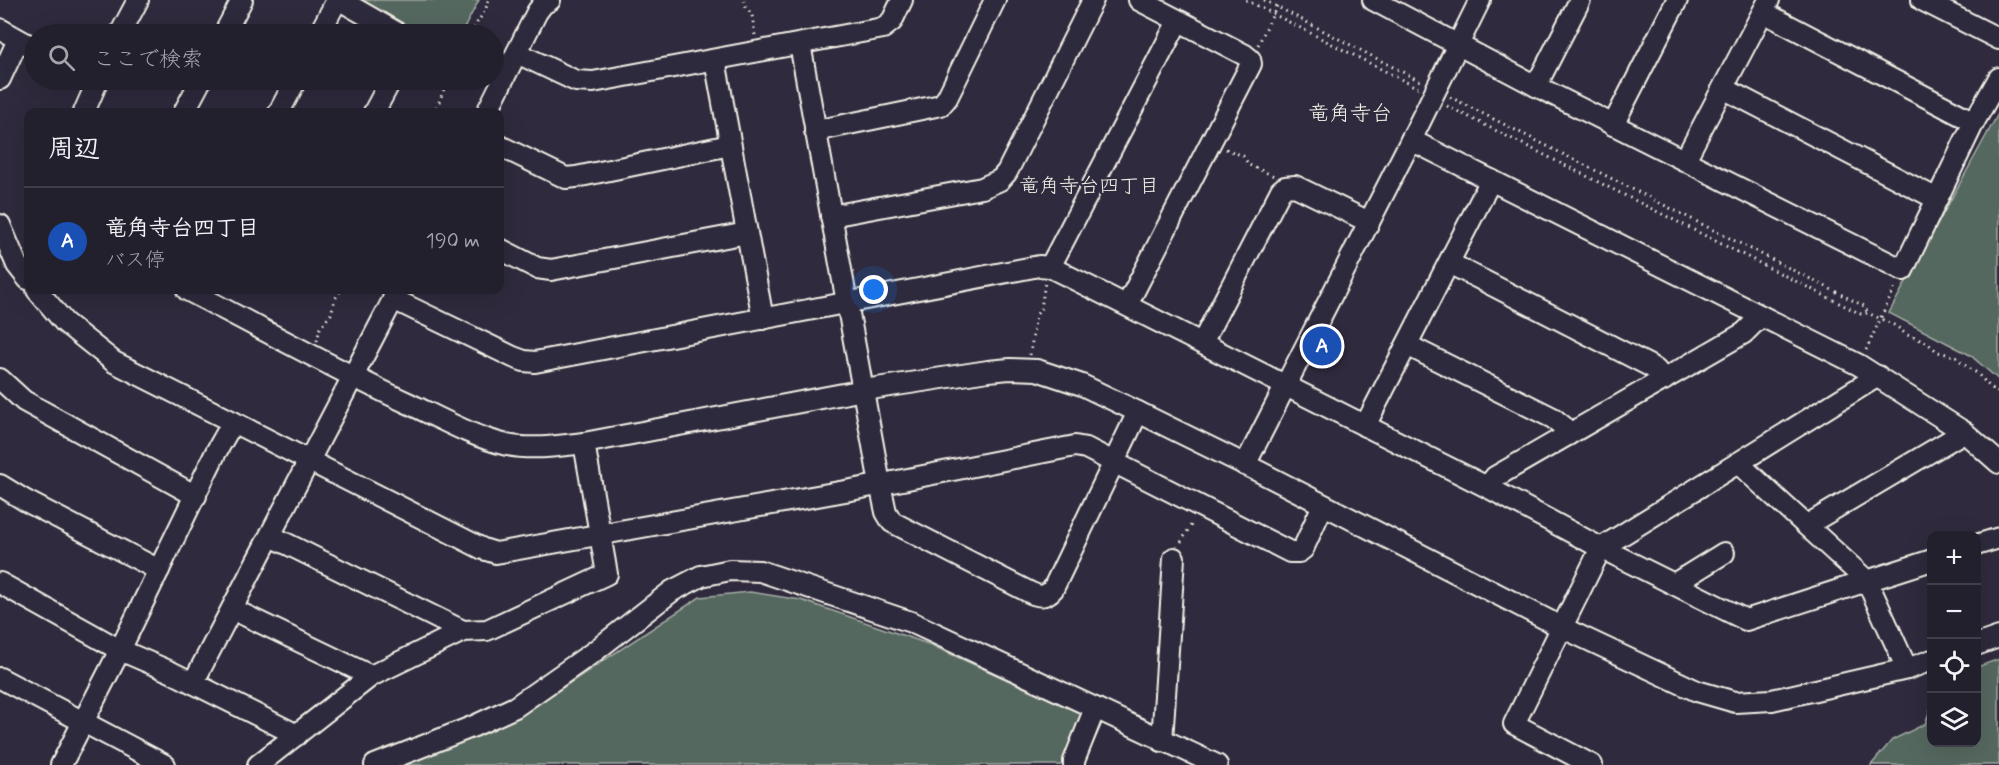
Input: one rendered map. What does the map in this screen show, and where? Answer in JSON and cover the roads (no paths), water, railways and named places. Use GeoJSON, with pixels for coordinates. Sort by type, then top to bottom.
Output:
{"type":"FeatureCollection","features":[{"type":"Feature","properties":{"kind":"street"},"geometry":{"type":"LineString","coordinates":[[125,24],[138,0]]}},
{"type":"Feature","properties":{"kind":"street"},"geometry":{"type":"LineString","coordinates":[[229,24],[242,0]]}},
{"type":"Feature","properties":{"kind":"street"},"geometry":{"type":"LineString","coordinates":[[325,24],[338,0],[381,24]]}},
{"type":"Feature","properties":{"kind":"street"},"geometry":{"type":"LineString","coordinates":[[504,79],[537,12],[543,4],[550,0]]}},
{"type":"Feature","properties":{"kind":"street"},"geometry":{"type":"LineString","coordinates":[[517,53],[584,83],[883,28],[892,21],[902,0]]}},
{"type":"Feature","properties":{"kind":"street"},"geometry":{"type":"LineString","coordinates":[[815,130],[940,105],[946,98],[996,0]]}},
{"type":"Feature","properties":{"kind":"street"},"geometry":{"type":"LineString","coordinates":[[831,216],[982,188],[1000,180],[1007,172],[1093,0]]}},
{"type":"Feature","properties":{"kind":"street"},"geometry":{"type":"LineString","coordinates":[[1126,305],[1251,64],[1250,59],[1245,55],[1139,0]]}},
{"type":"Feature","properties":{"kind":"street"},"geometry":{"type":"LineString","coordinates":[[1373,0],[1536,86],[1903,270],[1974,122],[1999,78]]}},
{"type":"Feature","properties":{"kind":"street"},"geometry":{"type":"LineString","coordinates":[[1245,465],[1480,0]]}},
{"type":"Feature","properties":{"kind":"street"},"geometry":{"type":"LineString","coordinates":[[1536,86],[1580,0]]}},
{"type":"Feature","properties":{"kind":"street"},"geometry":{"type":"LineString","coordinates":[[1613,125],[1677,0]]}},
{"type":"Feature","properties":{"kind":"street"},"geometry":{"type":"LineString","coordinates":[[1922,0],[1999,39]]}},
{"type":"Feature","properties":{"kind":"street"},"geometry":{"type":"LineString","coordinates":[[1685,160],[1766,6],[1974,122]]}},
{"type":"Feature","properties":{"kind":"street"},"geometry":{"type":"LineString","coordinates":[[1050,267],[1178,21]]}},
{"type":"Feature","properties":{"kind":"street"},"geometry":{"type":"LineString","coordinates":[[0,29],[24,43]]}},
{"type":"Feature","properties":{"kind":"street"},"geometry":{"type":"LineString","coordinates":[[800,44],[880,484],[886,512],[892,522],[1031,593],[1043,596],[1049,594],[1138,412]]}},
{"type":"Feature","properties":{"kind":"street"},"geometry":{"type":"LineString","coordinates":[[0,79],[24,47]]}},
{"type":"Feature","properties":{"kind":"street"},"geometry":{"type":"LineString","coordinates":[[715,60],[763,319]]}},
{"type":"Feature","properties":{"kind":"street"},"geometry":{"type":"LineString","coordinates":[[1723,88],[1937,199]]}},
{"type":"Feature","properties":{"kind":"street"},"geometry":{"type":"LineString","coordinates":[[86,108],[94,90]]}},
{"type":"Feature","properties":{"kind":"street"},"geometry":{"type":"LineString","coordinates":[[186,108],[196,90]]}},
{"type":"Feature","properties":{"kind":"street"},"geometry":{"type":"LineString","coordinates":[[281,108],[291,90]]}},
{"type":"Feature","properties":{"kind":"street"},"geometry":{"type":"LineString","coordinates":[[376,108],[386,90]]}},
{"type":"Feature","properties":{"kind":"street"},"geometry":{"type":"LineString","coordinates":[[489,108],[498,90]]}},
{"type":"Feature","properties":{"kind":"street"},"geometry":{"type":"LineString","coordinates":[[1411,140],[1858,365],[1964,432],[1999,463]]}},
{"type":"Feature","properties":{"kind":"street"},"geometry":{"type":"LineString","coordinates":[[504,148],[566,178],[730,145]]}},
{"type":"Feature","properties":{"kind":"street"},"geometry":{"type":"LineString","coordinates":[[1365,426],[1491,180]]}},
{"type":"Feature","properties":{"kind":"street"},"geometry":{"type":"LineString","coordinates":[[1202,343],[1281,190],[1285,187],[1295,186],[1369,222]]}},
{"type":"Feature","properties":{"kind":"street"},"geometry":{"type":"LineString","coordinates":[[0,225],[7,262],[17,265],[24,274]]}},
{"type":"Feature","properties":{"kind":"street"},"geometry":{"type":"LineString","coordinates":[[504,251],[537,268],[551,270],[747,233]]}},
{"type":"Feature","properties":{"kind":"street"},"geometry":{"type":"LineString","coordinates":[[1449,263],[1650,366],[1664,380]]}},
{"type":"Feature","properties":{"kind":"street"},"geometry":{"type":"LineString","coordinates":[[193,684],[395,294],[513,357],[535,362],[1039,266],[1050,267],[1746,620],[1927,562]]}},
{"type":"Feature","properties":{"kind":"street"},"geometry":{"type":"LineString","coordinates":[[40,294],[64,322],[114,362],[489,552],[504,552],[600,535],[1075,446],[1086,448],[1290,552],[1299,552],[1303,549],[1323,506]]}},
{"type":"Feature","properties":{"kind":"street"},"geometry":{"type":"LineString","coordinates":[[197,294],[353,377],[465,431],[499,442],[530,447],[584,443],[864,390],[988,371],[1037,370],[1065,378],[1138,412],[1561,627],[1697,691],[1735,702],[1772,700],[1907,669],[1927,662]]}},
{"type":"Feature","properties":{"kind":"street"},"geometry":{"type":"LineString","coordinates":[[1486,487],[1495,477],[1744,333],[1761,316]]}},
{"type":"Feature","properties":{"kind":"street"},"geometry":{"type":"LineString","coordinates":[[1407,345],[1553,418],[1563,426],[1568,435]]}},
{"type":"Feature","properties":{"kind":"street"},"geometry":{"type":"LineString","coordinates":[[1592,765],[1514,724],[1601,548],[1878,376]]}},
{"type":"Feature","properties":{"kind":"street"},"geometry":{"type":"LineString","coordinates":[[0,379],[24,400],[196,496]]}},
{"type":"Feature","properties":{"kind":"street"},"geometry":{"type":"LineString","coordinates":[[61,765],[233,422]]}},
{"type":"Feature","properties":{"kind":"street"},"geometry":{"type":"LineString","coordinates":[[1807,525],[1964,432]]}},
{"type":"Feature","properties":{"kind":"street"},"geometry":{"type":"LineString","coordinates":[[258,765],[371,676],[463,631],[487,630],[607,574],[584,443]]}},
{"type":"Feature","properties":{"kind":"street"},"geometry":{"type":"LineString","coordinates":[[1738,463],[1867,581],[1907,669]]}},
{"type":"Feature","properties":{"kind":"street"},"geometry":{"type":"LineString","coordinates":[[0,485],[26,501],[159,570]]}},
{"type":"Feature","properties":{"kind":"street"},"geometry":{"type":"LineString","coordinates":[[271,536],[463,631]]}},
{"type":"Feature","properties":{"kind":"street"},"geometry":{"type":"LineString","coordinates":[[1981,544],[1999,538]]}},
{"type":"Feature","properties":{"kind":"street"},"geometry":{"type":"LineString","coordinates":[[1162,741],[1177,551]]}},
{"type":"Feature","properties":{"kind":"street"},"geometry":{"type":"LineString","coordinates":[[1674,584],[1724,553]]}},
{"type":"Feature","properties":{"kind":"street"},"geometry":{"type":"LineString","coordinates":[[375,765],[474,726],[515,707],[595,651],[672,591],[701,576],[730,570],[760,571],[911,622],[1095,708],[1195,760],[1217,765]]}},
{"type":"Feature","properties":{"kind":"street"},"geometry":{"type":"LineString","coordinates":[[0,583],[120,650],[297,735]]}},
{"type":"Feature","properties":{"kind":"street"},"geometry":{"type":"LineString","coordinates":[[232,609],[371,676]]}},
{"type":"Feature","properties":{"kind":"street"},"geometry":{"type":"LineString","coordinates":[[1981,644],[1999,637]]}},
{"type":"Feature","properties":{"kind":"street"},"geometry":{"type":"LineString","coordinates":[[0,678],[165,765]]}},
{"type":"Feature","properties":{"kind":"street"},"geometry":{"type":"LineString","coordinates":[[1074,765],[1095,708]]}},
{"type":"Feature","properties":{"kind":"place","name":"竜角寺台四丁目"},"geometry":{"type":"Point","coordinates":[1322,346]}},
{"type":"Feature","properties":{"kind":"district","name":"竜角寺台"},"geometry":{"type":"Point","coordinates":[1350,114]}},
{"type":"Feature","properties":{"kind":"district","name":"竜角寺台四丁目"},"geometry":{"type":"Point","coordinates":[1089,186]}}]}
